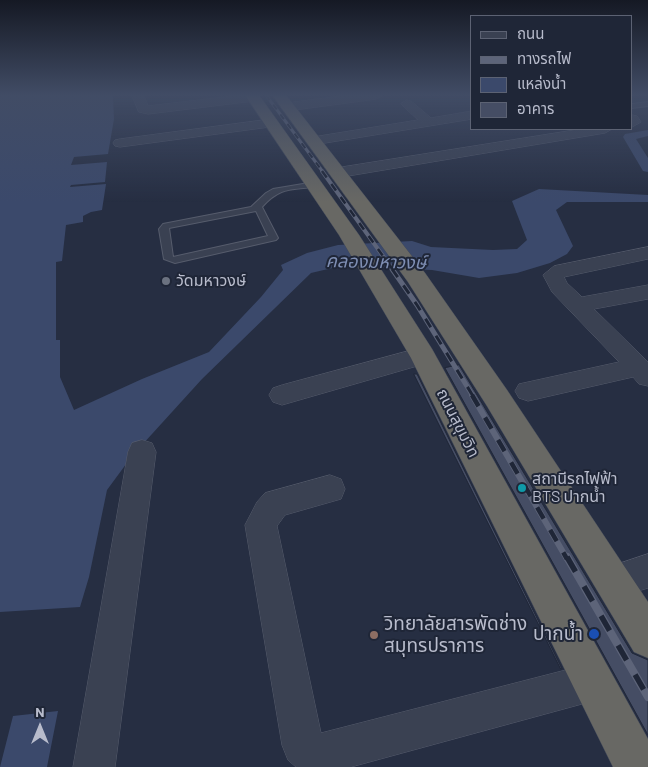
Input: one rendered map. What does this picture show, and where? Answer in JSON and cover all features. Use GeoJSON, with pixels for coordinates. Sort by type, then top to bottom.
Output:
{"type":"FeatureCollection","features":[{"type":"Feature","properties":{"kind":"highway","name":"ถนนสุขุมวิท"},"geometry":{"type":"LineString","coordinates":[[278,131],[320,191],[380,284],[418,348],[638,767]]}},
{"type":"Feature","properties":{"kind":"highway"},"geometry":{"type":"LineString","coordinates":[[305,131],[418,278],[456,338],[498,398],[648,638]]}},
{"type":"Feature","properties":{"kind":"street"},"geometry":{"type":"LineString","coordinates":[[120,143],[208,131]]}},
{"type":"Feature","properties":{"kind":"street"},"geometry":{"type":"LineString","coordinates":[[313,141],[375,131]]}},
{"type":"Feature","properties":{"kind":"street"},"geometry":{"type":"LineString","coordinates":[[336,173],[544,139],[573,131]]}},
{"type":"Feature","properties":{"kind":"street"},"geometry":{"type":"LineString","coordinates":[[500,134],[515,144]]}},
{"type":"Feature","properties":{"kind":"street"},"geometry":{"type":"LineString","coordinates":[[544,139],[562,153]]}},
{"type":"Feature","properties":{"kind":"street"},"geometry":{"type":"LineString","coordinates":[[643,372],[559,287],[553,275],[646,242]]}},
{"type":"Feature","properties":{"kind":"street"},"geometry":{"type":"LineString","coordinates":[[578,305],[648,292]]}},
{"type":"Feature","properties":{"kind":"street"},"geometry":{"type":"LineString","coordinates":[[282,395],[418,348]]}},
{"type":"Feature","properties":{"kind":"street"},"geometry":{"type":"LineString","coordinates":[[528,391],[643,372]]}},
{"type":"Feature","properties":{"kind":"street"},"geometry":{"type":"LineString","coordinates":[[94,767],[142,452]]}},
{"type":"Feature","properties":{"kind":"street"},"geometry":{"type":"LineString","coordinates":[[330,489],[276,503],[268,512],[261,526],[304,745],[315,756],[593,682]]}},
{"type":"Feature","properties":{"kind":"street"},"geometry":{"type":"LineString","coordinates":[[612,582],[648,571]]}},
{"type":"Feature","properties":{"kind":"lane"},"geometry":{"type":"LineString","coordinates":[[258,207],[272,238],[266,241],[175,260],[169,259],[164,229],[166,226],[258,207],[272,192],[320,191]]}},
{"type":"Feature","properties":{"kind":"water"},"geometry":{"type":"Polygon","coordinates":[[[0,131],[112,131],[108,154],[74,157],[71,165],[107,162],[105,182],[71,185],[70,187],[106,184],[102,210],[83,216],[83,222],[66,225],[62,261],[56,262],[56,340],[60,340],[60,377],[74,410],[142,379],[209,352],[261,297],[283,270],[281,265],[307,253],[338,245],[412,241],[431,247],[493,250],[517,249],[527,240],[512,201],[539,189],[648,195],[648,202],[567,202],[556,210],[573,246],[567,254],[550,263],[517,273],[479,278],[432,270],[341,266],[311,273],[202,379],[132,456],[107,490],[89,577],[80,607],[0,612],[0,131]]]}},
{"type":"Feature","properties":{"kind":"water"},"geometry":{"type":"Polygon","coordinates":[[[58,711],[47,767],[0,767],[13,716],[58,711]]]}},
{"type":"Feature","properties":{"kind":"building"},"geometry":{"type":"Polygon","coordinates":[[[459,365],[632,653],[648,660],[648,735],[445,368],[459,365]]]}},
{"type":"Feature","properties":{"kind":"building"},"geometry":{"type":"Polygon","coordinates":[[[414,374],[417,374],[562,669],[561,669],[414,374]]]}},
{"type":"Feature","properties":{"kind":"waterway","name":"คลองมหาวงษ์"},"geometry":{"type":"LineString","coordinates":[[648,133],[629,137],[648,168]]}},
{"type":"Feature","properties":{"kind":"railway"},"geometry":{"type":"LineString","coordinates":[[292,131],[323,172]]}},
{"type":"Feature","properties":{"kind":"railway"},"geometry":{"type":"LineString","coordinates":[[322,171],[393,270]]}},
{"type":"Feature","properties":{"kind":"railway"},"geometry":{"type":"LineString","coordinates":[[392,269],[417,305],[473,396]]}},
{"type":"Feature","properties":{"kind":"railway"},"geometry":{"type":"LineString","coordinates":[[472,395],[567,559]]}},
{"type":"Feature","properties":{"kind":"railway"},"geometry":{"type":"LineString","coordinates":[[567,557],[648,697]]}},
{"type":"Feature","properties":{"kind":"place","name":"วัดมหาวงษ์"},"geometry":{"type":"Point","coordinates":[166,281]}},
{"type":"Feature","properties":{"kind":"place","name":"สถานีรถไฟฟ้า BTS ปากน้ำ"},"geometry":{"type":"Point","coordinates":[522,488]}},
{"type":"Feature","properties":{"kind":"place","name":"ปากน้ำ"},"geometry":{"type":"Point","coordinates":[594,634]}},
{"type":"Feature","properties":{"kind":"place","name":"วิทยาลัยสารพัดช่าง สมุทรปราการ"},"geometry":{"type":"Point","coordinates":[374,635]}}]}
